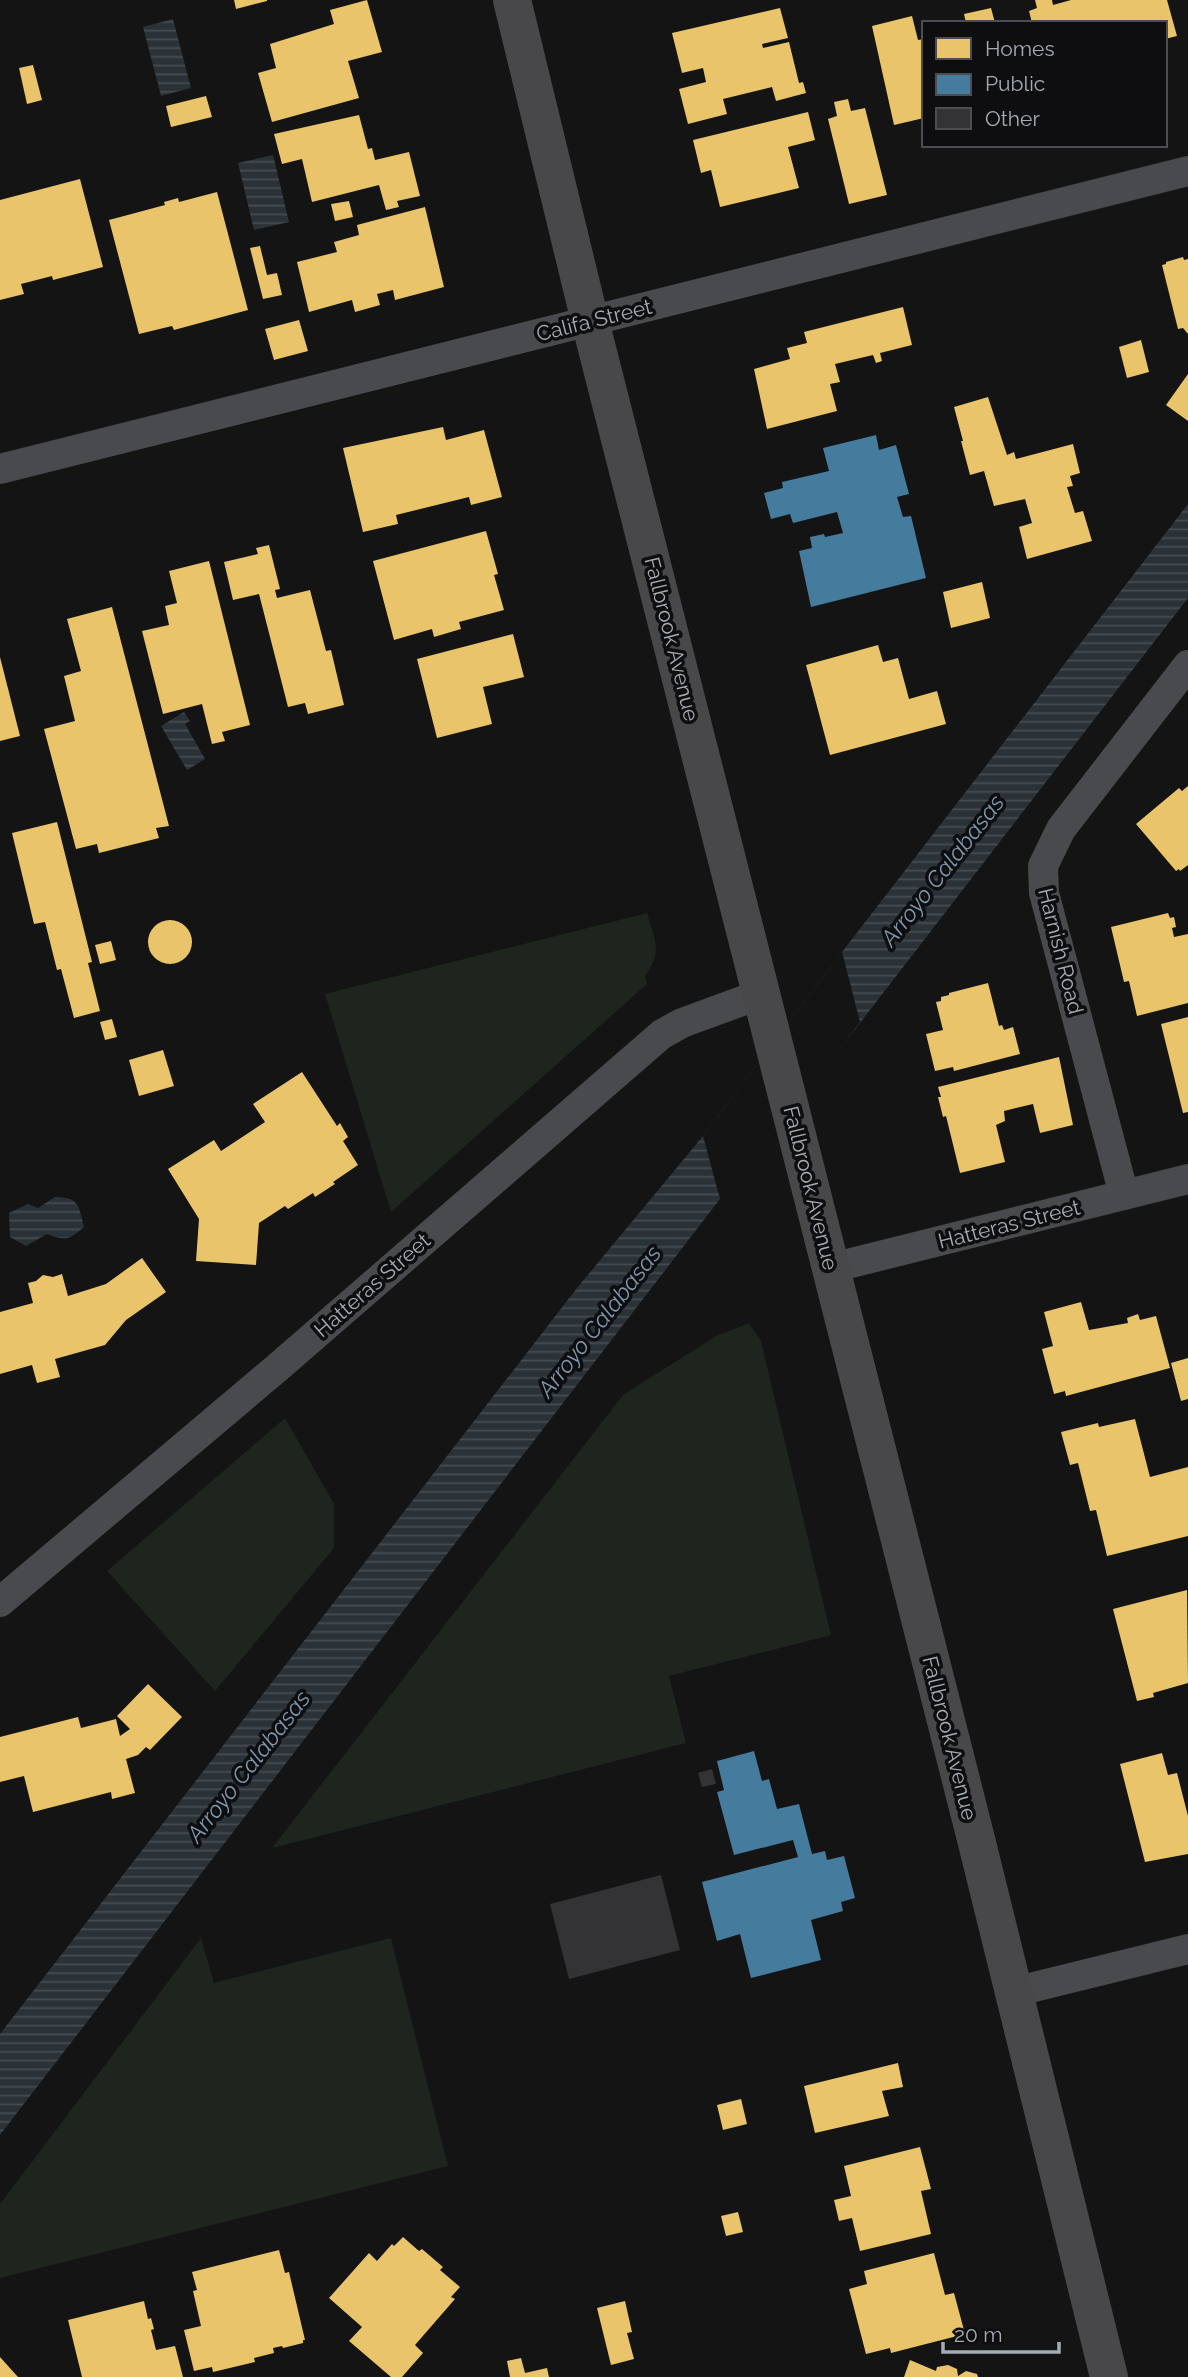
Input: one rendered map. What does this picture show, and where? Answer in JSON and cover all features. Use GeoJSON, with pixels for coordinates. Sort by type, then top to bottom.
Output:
{"type":"FeatureCollection","features":[{"type":"Feature","properties":{"kind":"main road","name":"Fallbrook Avenue"},"geometry":{"type":"LineString","coordinates":[[512,0],[590,321],[1014,1992],[1109,2377]]}},
{"type":"Feature","properties":{"kind":"street","name":"Califa Street"},"geometry":{"type":"LineString","coordinates":[[0,469],[1188,170]]}},
{"type":"Feature","properties":{"kind":"street","name":"Harnish Road"},"geometry":{"type":"LineString","coordinates":[[1124,1195],[1044,893],[1043,866],[1061,829],[1188,665]]}},
{"type":"Feature","properties":{"kind":"street","name":"Hatteras Street"},"geometry":{"type":"LineString","coordinates":[[0,1602],[276,1368],[662,1034],[682,1023],[761,994]]}},
{"type":"Feature","properties":{"kind":"street","name":"Hatteras Street"},"geometry":{"type":"LineString","coordinates":[[831,1268],[1188,1179]]}},
{"type":"Feature","properties":{"kind":"street"},"geometry":{"type":"LineString","coordinates":[[1014,1992],[1188,1949]]}},
{"type":"Feature","properties":{"kind":"shaded area"},"geometry":{"type":"Polygon","coordinates":[[[647,913],[656,952],[645,976],[647,984],[391,1212],[325,994],[647,913]]]}},
{"type":"Feature","properties":{"kind":"shaded area"},"geometry":{"type":"Polygon","coordinates":[[[749,1323],[761,1341],[831,1635],[669,1676],[686,1743],[272,1848],[623,1395],[716,1336],[749,1323]]]}},
{"type":"Feature","properties":{"kind":"shaded area"},"geometry":{"type":"Polygon","coordinates":[[[285,1418],[334,1504],[334,1548],[215,1691],[107,1571],[285,1418]]]}},
{"type":"Feature","properties":{"kind":"shaded area"},"geometry":{"type":"Polygon","coordinates":[[[201,1938],[214,1983],[391,1938],[448,2166],[0,2278],[0,2204],[201,1938]]]}},
{"type":"Feature","properties":{"kind":"water"},"geometry":{"type":"Polygon","coordinates":[[[173,19],[191,88],[161,96],[143,27],[173,19]]]}},
{"type":"Feature","properties":{"kind":"water"},"geometry":{"type":"Polygon","coordinates":[[[273,155],[289,222],[254,230],[238,163],[273,155]]]}},
{"type":"Feature","properties":{"kind":"water","name":"Arroyo Calabasas"},"geometry":{"type":"Polygon","coordinates":[[[1188,504],[1188,598],[853,1032],[720,1199],[0,2135],[0,2034],[577,1288],[703,1136],[1188,504]]]}},
{"type":"Feature","properties":{"kind":"water"},"geometry":{"type":"Polygon","coordinates":[[[184,712],[190,721],[185,724],[205,759],[187,770],[161,726],[184,712]]]}},
{"type":"Feature","properties":{"kind":"water"},"geometry":{"type":"Polygon","coordinates":[[[55,1197],[63,1197],[77,1204],[84,1227],[67,1238],[47,1234],[26,1246],[10,1237],[9,1213],[28,1204],[38,1208],[55,1197]]]}},
{"type":"Feature","properties":{"kind":"pier"},"geometry":{"type":"Polygon","coordinates":[[[842,952],[860,1022],[792,1113],[720,1199],[703,1136],[842,952]]]}},
{"type":"Feature","properties":{"kind":"building: Homes"},"geometry":{"type":"Polygon","coordinates":[[[234,0],[267,0],[267,1],[236,9],[234,0]]]}},
{"type":"Feature","properties":{"kind":"building: Homes"},"geometry":{"type":"Polygon","coordinates":[[[367,0],[382,52],[348,61],[359,98],[272,122],[258,73],[276,68],[270,44],[334,24],[330,10],[367,0]]]}},
{"type":"Feature","properties":{"kind":"building: Homes"},"geometry":{"type":"Polygon","coordinates":[[[1035,0],[1052,0],[1053,5],[1071,0],[1167,0],[1177,36],[1167,38],[1167,21],[1032,21],[1029,11],[1037,8],[1035,0]]]}},
{"type":"Feature","properties":{"kind":"building: Homes"},"geometry":{"type":"Polygon","coordinates":[[[780,8],[788,38],[762,44],[763,48],[789,42],[799,83],[803,82],[806,93],[776,101],[772,87],[723,99],[727,114],[688,124],[679,89],[706,82],[703,68],[682,73],[672,33],[780,8]]]}},
{"type":"Feature","properties":{"kind":"building: Homes"},"geometry":{"type":"Polygon","coordinates":[[[991,8],[994,21],[966,21],[964,14],[991,8]]]}},
{"type":"Feature","properties":{"kind":"building: Homes"},"geometry":{"type":"Polygon","coordinates":[[[912,16],[918,40],[922,39],[922,118],[894,125],[872,26],[912,16]]]}},
{"type":"Feature","properties":{"kind":"building: Homes"},"geometry":{"type":"Polygon","coordinates":[[[33,65],[42,100],[27,104],[19,68],[33,65]]]}},
{"type":"Feature","properties":{"kind":"building: Homes"},"geometry":{"type":"Polygon","coordinates":[[[206,96],[212,117],[171,127],[166,106],[206,96]]]}},
{"type":"Feature","properties":{"kind":"building: Homes"},"geometry":{"type":"Polygon","coordinates":[[[848,99],[851,111],[865,108],[887,195],[849,204],[828,119],[837,116],[834,102],[848,99]]]}},
{"type":"Feature","properties":{"kind":"building: Homes"},"geometry":{"type":"Polygon","coordinates":[[[808,112],[815,140],[788,147],[799,188],[720,207],[711,170],[701,173],[693,140],[808,112]]]}},
{"type":"Feature","properties":{"kind":"building: Homes"},"geometry":{"type":"Polygon","coordinates":[[[359,115],[368,149],[372,148],[375,160],[409,152],[420,196],[397,201],[399,207],[386,210],[379,185],[312,202],[302,159],[282,164],[274,134],[359,115]]]}},
{"type":"Feature","properties":{"kind":"building: Homes"},"geometry":{"type":"Polygon","coordinates":[[[80,179],[103,267],[53,280],[52,276],[21,284],[24,294],[0,300],[0,200],[80,179]]]}},
{"type":"Feature","properties":{"kind":"building: Homes"},"geometry":{"type":"Polygon","coordinates":[[[217,192],[248,310],[174,330],[172,326],[139,334],[109,220],[165,205],[164,202],[178,198],[179,202],[217,192]]]}},
{"type":"Feature","properties":{"kind":"building: Homes"},"geometry":{"type":"Polygon","coordinates":[[[349,201],[353,217],[335,221],[331,204],[349,201]]]}},
{"type":"Feature","properties":{"kind":"building: Homes"},"geometry":{"type":"Polygon","coordinates":[[[425,207],[444,287],[395,300],[393,290],[377,294],[380,305],[355,312],[352,300],[309,312],[297,262],[337,252],[334,242],[359,235],[357,225],[425,207]]]}},
{"type":"Feature","properties":{"kind":"building: Homes"},"geometry":{"type":"Polygon","coordinates":[[[260,246],[267,275],[277,273],[282,295],[263,299],[250,248],[260,246]]]}},
{"type":"Feature","properties":{"kind":"building: Homes"},"geometry":{"type":"Polygon","coordinates":[[[1183,257],[1184,260],[1188,259],[1188,334],[1183,328],[1178,329],[1162,265],[1183,257]]]}},
{"type":"Feature","properties":{"kind":"building: Homes"},"geometry":{"type":"Polygon","coordinates":[[[903,307],[912,345],[880,353],[882,361],[876,363],[873,355],[835,364],[840,382],[830,384],[837,411],[767,429],[754,369],[790,359],[787,348],[807,343],[804,332],[903,307]]]}},
{"type":"Feature","properties":{"kind":"building: Homes"},"geometry":{"type":"Polygon","coordinates":[[[299,320],[308,351],[274,360],[265,329],[299,320]]]}},
{"type":"Feature","properties":{"kind":"building: Homes"},"geometry":{"type":"Polygon","coordinates":[[[1141,340],[1149,372],[1127,378],[1119,347],[1141,340]]]}},
{"type":"Feature","properties":{"kind":"building: Homes"},"geometry":{"type":"Polygon","coordinates":[[[1188,374],[1188,421],[1166,405],[1188,374]]]}},
{"type":"Feature","properties":{"kind":"building: Homes"},"geometry":{"type":"Polygon","coordinates":[[[988,397],[1007,455],[1014,452],[1016,459],[1073,444],[1080,473],[1070,476],[1073,486],[1067,487],[1075,513],[1083,511],[1092,541],[1027,559],[1019,527],[1032,523],[1025,499],[994,506],[984,471],[970,475],[961,441],[954,407],[988,397]]]}},
{"type":"Feature","properties":{"kind":"building: Homes"},"geometry":{"type":"Polygon","coordinates":[[[443,427],[446,440],[484,430],[502,497],[471,505],[469,497],[396,515],[398,524],[363,532],[343,448],[443,427]]]}},
{"type":"Feature","properties":{"kind":"building: Homes"},"geometry":{"type":"Polygon","coordinates":[[[486,531],[498,574],[494,575],[504,610],[459,622],[461,629],[434,637],[432,629],[394,640],[373,561],[486,531]]]}},
{"type":"Feature","properties":{"kind":"building: Homes"},"geometry":{"type":"Polygon","coordinates":[[[269,545],[280,589],[275,590],[277,598],[310,590],[326,651],[331,650],[344,705],[308,714],[305,703],[288,707],[259,594],[233,600],[224,562],[258,554],[256,548],[269,545]]]}},
{"type":"Feature","properties":{"kind":"building: Homes"},"geometry":{"type":"Polygon","coordinates":[[[209,561],[250,725],[222,732],[225,741],[212,744],[202,704],[163,714],[142,631],[169,625],[165,606],[177,603],[169,571],[209,561]]]}},
{"type":"Feature","properties":{"kind":"building: Homes"},"geometry":{"type":"Polygon","coordinates":[[[982,582],[990,618],[951,628],[943,592],[982,582]]]}},
{"type":"Feature","properties":{"kind":"building: Homes"},"geometry":{"type":"Polygon","coordinates":[[[112,607],[169,826],[156,828],[159,838],[99,853],[97,844],[76,849],[44,729],[75,721],[64,676],[81,671],[67,619],[112,607]]]}},
{"type":"Feature","properties":{"kind":"building: Homes"},"geometry":{"type":"Polygon","coordinates":[[[513,634],[524,677],[483,687],[492,724],[437,738],[417,659],[513,634]]]}},
{"type":"Feature","properties":{"kind":"building: Homes"},"geometry":{"type":"Polygon","coordinates":[[[878,645],[883,662],[898,658],[909,699],[937,691],[946,724],[830,755],[806,665],[878,645]]]}},
{"type":"Feature","properties":{"kind":"building: Homes"},"geometry":{"type":"Polygon","coordinates":[[[0,657],[20,736],[0,741],[0,657]]]}},
{"type":"Feature","properties":{"kind":"building: Homes"},"geometry":{"type":"Polygon","coordinates":[[[1188,786],[1188,865],[1176,871],[1136,824],[1179,788],[1182,791],[1188,786]]]}},
{"type":"Feature","properties":{"kind":"building: Homes"},"geometry":{"type":"Polygon","coordinates":[[[57,822],[92,962],[88,963],[100,1011],[74,1018],[61,969],[57,970],[45,922],[34,924],[12,833],[57,822]]]}},
{"type":"Feature","properties":{"kind":"building: Homes"},"geometry":{"type":"Polygon","coordinates":[[[1168,913],[1170,918],[1174,917],[1174,937],[1188,934],[1188,1003],[1137,1016],[1129,981],[1124,982],[1111,927],[1168,913]]]}},
{"type":"Feature","properties":{"kind":"building: Homes"},"geometry":{"type":"Polygon","coordinates":[[[170,920],[186,926],[192,942],[186,958],[170,964],[154,958],[148,942],[154,926],[170,920]]]}},
{"type":"Feature","properties":{"kind":"building: Homes"},"geometry":{"type":"Polygon","coordinates":[[[111,941],[116,960],[100,964],[95,945],[111,941]]]}},
{"type":"Feature","properties":{"kind":"building: Homes"},"geometry":{"type":"Polygon","coordinates":[[[988,983],[999,1026],[1002,1025],[1004,1030],[1013,1027],[1020,1054],[954,1071],[953,1067],[935,1071],[926,1034],[943,1030],[936,1002],[949,993],[988,983]]]}},
{"type":"Feature","properties":{"kind":"building: Homes"},"geometry":{"type":"Polygon","coordinates":[[[1188,1017],[1188,1112],[1183,1113],[1161,1024],[1188,1017]]]}},
{"type":"Feature","properties":{"kind":"building: Homes"},"geometry":{"type":"Polygon","coordinates":[[[112,1019],[117,1037],[105,1040],[100,1022],[112,1019]]]}},
{"type":"Feature","properties":{"kind":"building: Homes"},"geometry":{"type":"Polygon","coordinates":[[[163,1050],[174,1086],[139,1096],[129,1060],[163,1050]]]}},
{"type":"Feature","properties":{"kind":"building: Homes"},"geometry":{"type":"Polygon","coordinates":[[[1059,1057],[1073,1125],[1040,1133],[1033,1104],[1004,1111],[1005,1121],[996,1125],[1005,1162],[960,1173],[946,1116],[943,1117],[938,1087],[1059,1057]]]}},
{"type":"Feature","properties":{"kind":"building: Homes"},"geometry":{"type":"Polygon","coordinates":[[[302,1072],[337,1126],[340,1123],[348,1137],[343,1141],[358,1165],[315,1197],[313,1193],[288,1209],[285,1206],[259,1223],[256,1265],[196,1261],[199,1219],[168,1169],[214,1140],[221,1151],[265,1122],[253,1104],[302,1072]]]}},
{"type":"Feature","properties":{"kind":"building: Homes"},"geometry":{"type":"Polygon","coordinates":[[[142,1258],[166,1292],[126,1320],[105,1345],[55,1359],[60,1377],[37,1383],[32,1365],[0,1374],[0,1312],[33,1303],[28,1283],[43,1275],[53,1277],[62,1274],[68,1296],[106,1284],[142,1258]]]}},
{"type":"Feature","properties":{"kind":"building: Homes"},"geometry":{"type":"Polygon","coordinates":[[[1081,1302],[1089,1330],[1128,1323],[1127,1318],[1138,1314],[1140,1320],[1156,1316],[1170,1368],[1066,1396],[1065,1391],[1054,1394],[1042,1349],[1053,1346],[1044,1312],[1081,1302]]]}},
{"type":"Feature","properties":{"kind":"building: Homes"},"geometry":{"type":"Polygon","coordinates":[[[1188,1358],[1188,1399],[1181,1401],[1171,1363],[1188,1358]]]}},
{"type":"Feature","properties":{"kind":"building: Homes"},"geometry":{"type":"Polygon","coordinates":[[[1135,1419],[1150,1477],[1188,1467],[1188,1536],[1107,1556],[1096,1510],[1090,1511],[1078,1463],[1070,1465],[1061,1432],[1098,1423],[1099,1427],[1135,1419]]]}},
{"type":"Feature","properties":{"kind":"building: Homes"},"geometry":{"type":"Polygon","coordinates":[[[1187,1590],[1188,1683],[1153,1693],[1154,1697],[1137,1701],[1113,1609],[1187,1590]]]}},
{"type":"Feature","properties":{"kind":"building: Homes"},"geometry":{"type":"Polygon","coordinates":[[[148,1684],[182,1717],[150,1750],[146,1747],[138,1755],[126,1759],[135,1793],[112,1799],[111,1792],[33,1812],[24,1776],[0,1782],[0,1737],[78,1717],[81,1728],[116,1719],[120,1736],[130,1729],[117,1716],[148,1684]]]}},
{"type":"Feature","properties":{"kind":"building: Homes"},"geometry":{"type":"Polygon","coordinates":[[[1162,1753],[1168,1775],[1177,1773],[1188,1816],[1188,1854],[1145,1862],[1120,1764],[1162,1753]]]}},
{"type":"Feature","properties":{"kind":"building: Homes"},"geometry":{"type":"Polygon","coordinates":[[[898,2063],[903,2087],[882,2091],[889,2116],[815,2133],[804,2086],[898,2063]]]}},
{"type":"Feature","properties":{"kind":"building: Homes"},"geometry":{"type":"Polygon","coordinates":[[[741,2099],[747,2124],[723,2130],[717,2105],[741,2099]]]}},
{"type":"Feature","properties":{"kind":"building: Homes"},"geometry":{"type":"Polygon","coordinates":[[[920,2147],[931,2189],[921,2191],[931,2234],[860,2251],[852,2218],[839,2221],[834,2200],[851,2196],[844,2166],[920,2147]]]}},
{"type":"Feature","properties":{"kind":"building: Homes"},"geometry":{"type":"Polygon","coordinates":[[[738,2212],[743,2232],[726,2236],[721,2216],[738,2212]]]}},
{"type":"Feature","properties":{"kind":"building: Homes"},"geometry":{"type":"Polygon","coordinates":[[[403,2237],[443,2267],[440,2270],[460,2287],[451,2297],[455,2299],[415,2345],[423,2353],[402,2377],[391,2377],[349,2341],[362,2327],[329,2298],[369,2253],[377,2261],[392,2244],[394,2246],[403,2237]]]}},
{"type":"Feature","properties":{"kind":"building: Homes"},"geometry":{"type":"Polygon","coordinates":[[[279,2250],[285,2273],[289,2272],[305,2340],[303,2343],[273,2348],[274,2353],[254,2358],[255,2362],[213,2372],[212,2367],[194,2371],[184,2330],[201,2326],[193,2291],[197,2290],[192,2272],[279,2250]]]}},
{"type":"Feature","properties":{"kind":"building: Homes"},"geometry":{"type":"Polygon","coordinates":[[[934,2253],[945,2295],[954,2293],[965,2334],[891,2353],[890,2348],[866,2354],[849,2289],[867,2284],[864,2271],[934,2253]]]}},
{"type":"Feature","properties":{"kind":"building: Homes"},"geometry":{"type":"Polygon","coordinates":[[[144,2301],[148,2319],[151,2318],[154,2329],[151,2330],[156,2350],[175,2346],[183,2377],[82,2377],[68,2320],[144,2301]]]}},
{"type":"Feature","properties":{"kind":"building: Homes"},"geometry":{"type":"Polygon","coordinates":[[[625,2301],[632,2332],[627,2333],[634,2359],[611,2365],[597,2308],[625,2301]]]}},
{"type":"Feature","properties":{"kind":"building: Homes"},"geometry":{"type":"Polygon","coordinates":[[[0,2357],[18,2377],[0,2377],[0,2357]]]}},
{"type":"Feature","properties":{"kind":"building: Homes"},"geometry":{"type":"Polygon","coordinates":[[[521,2358],[525,2373],[547,2368],[549,2377],[510,2377],[507,2361],[521,2358]]]}},
{"type":"Feature","properties":{"kind":"building: Homes"},"geometry":{"type":"Polygon","coordinates":[[[910,2360],[936,2371],[937,2367],[948,2365],[957,2369],[958,2376],[966,2371],[977,2374],[978,2377],[904,2377],[910,2360]]]}},
{"type":"Feature","properties":{"kind":"building: Public"},"geometry":{"type":"Polygon","coordinates":[[[876,435],[879,450],[896,445],[909,494],[897,497],[903,517],[911,516],[926,578],[811,607],[799,551],[812,548],[810,537],[843,533],[837,512],[793,523],[790,514],[771,519],[764,493],[783,488],[782,482],[829,471],[823,448],[876,435]]]}},
{"type":"Feature","properties":{"kind":"building: Public"},"geometry":{"type":"Polygon","coordinates":[[[754,1751],[762,1781],[769,1779],[777,1809],[799,1804],[812,1854],[825,1851],[827,1860],[844,1856],[855,1898],[841,1902],[843,1911],[811,1920],[821,1960],[751,1978],[740,1934],[717,1941],[702,1882],[798,1857],[793,1840],[734,1855],[717,1792],[724,1790],[717,1761],[754,1751]]]}},
{"type":"Feature","properties":{"kind":"building: Other"},"geometry":{"type":"Polygon","coordinates":[[[712,1769],[716,1784],[702,1787],[698,1773],[712,1769]]]}},
{"type":"Feature","properties":{"kind":"building: Other"},"geometry":{"type":"Polygon","coordinates":[[[661,1875],[680,1950],[569,1979],[550,1904],[661,1875]]]}}]}
